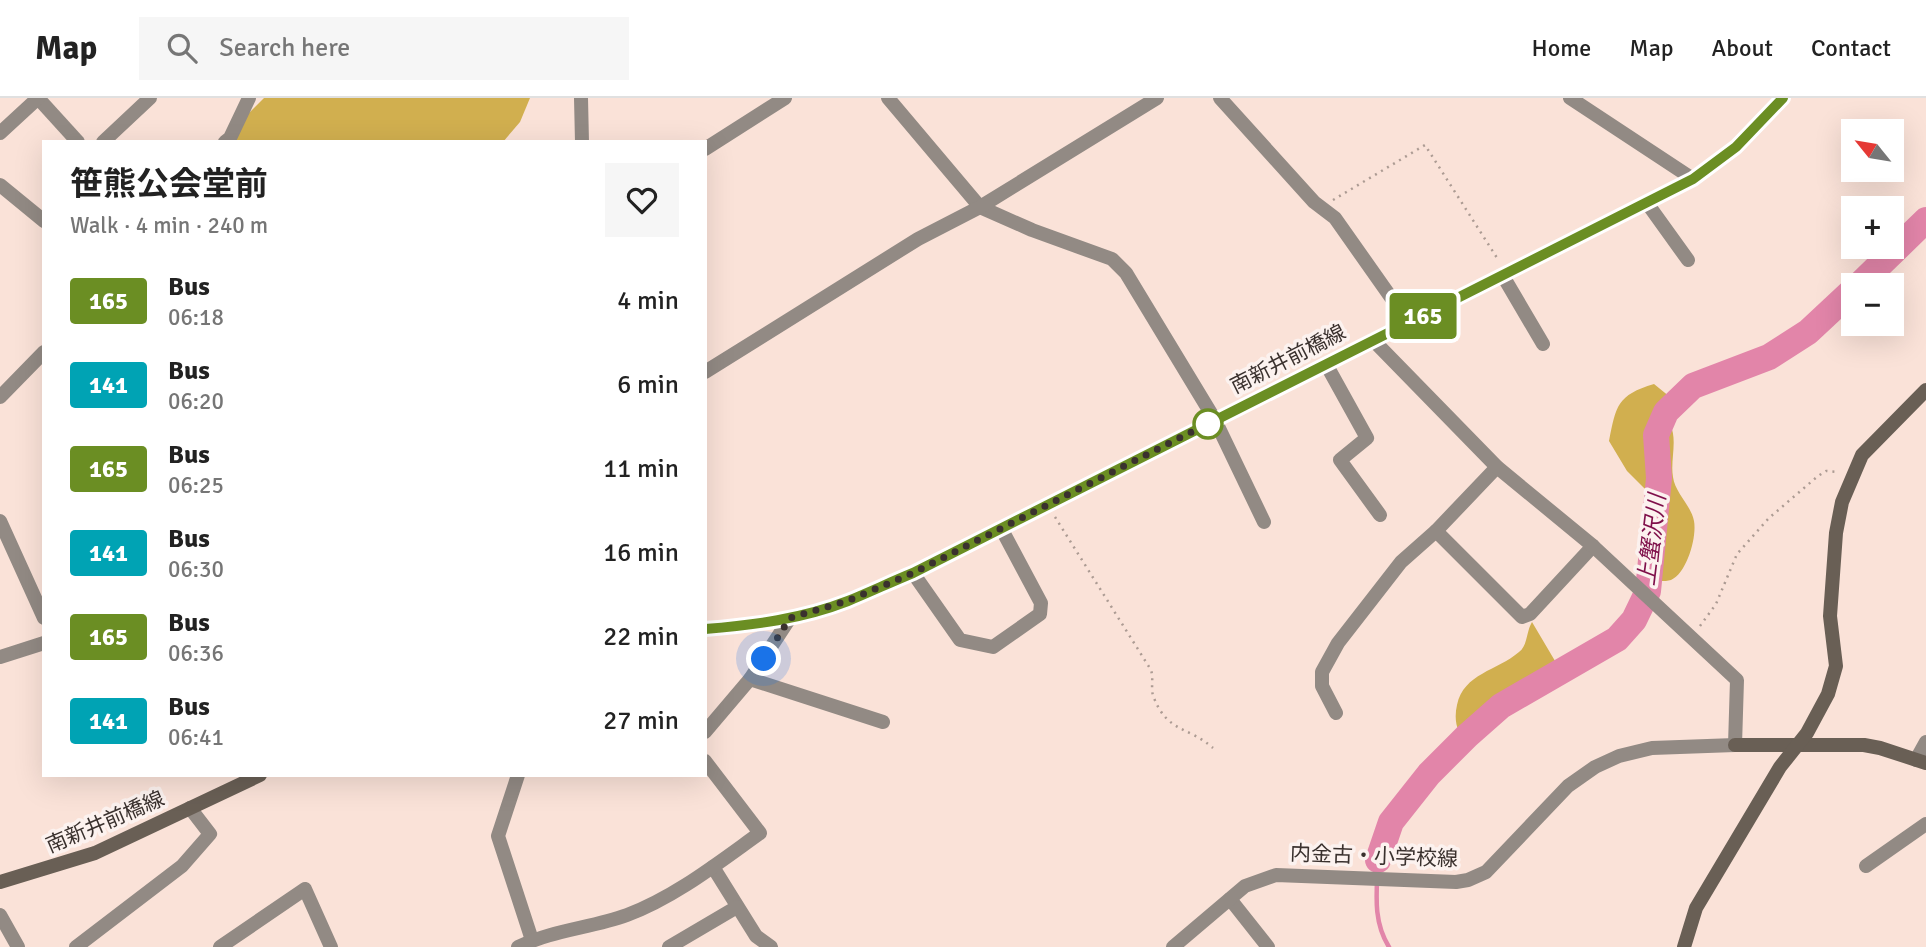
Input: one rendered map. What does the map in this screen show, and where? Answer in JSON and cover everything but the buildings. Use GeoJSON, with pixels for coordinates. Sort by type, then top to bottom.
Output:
{"type":"FeatureCollection","features":[{"type":"Feature","properties":{"kind":"main road","name":"南新井前橋線"},"geometry":{"type":"LineString","coordinates":[[707,629],[790,618],[847,601],[913,573],[1693,179],[1736,147],[1783,98]]}},
{"type":"Feature","properties":{"kind":"main road"},"geometry":{"type":"LineString","coordinates":[[1684,947],[1696,908],[1780,767],[1807,733],[1828,694],[1836,666],[1830,616],[1832,569],[1842,502],[1862,456],[1926,390]]}},
{"type":"Feature","properties":{"kind":"main road","name":"内金古・小学校線"},"geometry":{"type":"LineString","coordinates":[[1735,745],[1864,745],[1921,761]]}},
{"type":"Feature","properties":{"kind":"main road","name":"南新井前橋線"},"geometry":{"type":"LineString","coordinates":[[0,881],[94,853],[256,777]]}},
{"type":"Feature","properties":{"kind":"street"},"geometry":{"type":"LineString","coordinates":[[0,133],[38,98],[76,140]]}},
{"type":"Feature","properties":{"kind":"street"},"geometry":{"type":"LineString","coordinates":[[105,140],[150,98]]}},
{"type":"Feature","properties":{"kind":"street"},"geometry":{"type":"LineString","coordinates":[[581,98],[582,140]]}},
{"type":"Feature","properties":{"kind":"street"},"geometry":{"type":"LineString","coordinates":[[707,148],[785,98]]}},
{"type":"Feature","properties":{"kind":"street"},"geometry":{"type":"LineString","coordinates":[[888,98],[980,207],[1032,230],[1112,259],[1126,273],[1215,420],[1264,522]]}},
{"type":"Feature","properties":{"kind":"street"},"geometry":{"type":"LineString","coordinates":[[707,371],[918,239],[980,207],[1157,98]]}},
{"type":"Feature","properties":{"kind":"street"},"geometry":{"type":"LineString","coordinates":[[1220,98],[1321,207],[1335,218],[1409,323]]}},
{"type":"Feature","properties":{"kind":"street"},"geometry":{"type":"LineString","coordinates":[[1570,98],[1693,179]]}},
{"type":"Feature","properties":{"kind":"street"},"geometry":{"type":"LineString","coordinates":[[228,140],[244,100]]}},
{"type":"Feature","properties":{"kind":"street"},"geometry":{"type":"LineString","coordinates":[[0,185],[42,219]]}},
{"type":"Feature","properties":{"kind":"street"},"geometry":{"type":"LineString","coordinates":[[1647,203],[1688,260]]}},
{"type":"Feature","properties":{"kind":"street"},"geometry":{"type":"LineString","coordinates":[[1505,275],[1543,344]]}},
{"type":"Feature","properties":{"kind":"street"},"geometry":{"type":"LineString","coordinates":[[1373,340],[1497,467],[1593,546],[1737,680],[1735,745]]}},
{"type":"Feature","properties":{"kind":"street"},"geometry":{"type":"LineString","coordinates":[[0,397],[42,354]]}},
{"type":"Feature","properties":{"kind":"street"},"geometry":{"type":"LineString","coordinates":[[1326,364],[1367,438],[1340,460],[1380,515]]}},
{"type":"Feature","properties":{"kind":"street"},"geometry":{"type":"LineString","coordinates":[[1336,713],[1322,686],[1322,672],[1338,643],[1401,562],[1436,531],[1497,467]]}},
{"type":"Feature","properties":{"kind":"street"},"geometry":{"type":"LineString","coordinates":[[0,521],[42,614]]}},
{"type":"Feature","properties":{"kind":"street"},"geometry":{"type":"LineString","coordinates":[[913,573],[960,640],[993,647],[1040,614],[1041,603],[1001,528]]}},
{"type":"Feature","properties":{"kind":"street"},"geometry":{"type":"LineString","coordinates":[[1436,531],[1522,617],[1530,614],[1593,546]]}},
{"type":"Feature","properties":{"kind":"street"},"geometry":{"type":"LineString","coordinates":[[707,729],[750,679],[790,618]]}},
{"type":"Feature","properties":{"kind":"street"},"geometry":{"type":"LineString","coordinates":[[0,657],[42,644]]}},
{"type":"Feature","properties":{"kind":"street"},"geometry":{"type":"LineString","coordinates":[[750,679],[883,722]]}},
{"type":"Feature","properties":{"kind":"street"},"geometry":{"type":"LineString","coordinates":[[1921,761],[1926,742]]}},
{"type":"Feature","properties":{"kind":"street","name":"内金古・小学校線"},"geometry":{"type":"LineString","coordinates":[[1172,947],[1256,880],[1276,875],[1456,882],[1468,880],[1486,872],[1568,786],[1595,767],[1619,756],[1652,748],[1735,745]]}},
{"type":"Feature","properties":{"kind":"street"},"geometry":{"type":"LineString","coordinates":[[518,947],[532,940],[625,916],[713,867],[760,834],[707,764]]}},
{"type":"Feature","properties":{"kind":"street"},"geometry":{"type":"LineString","coordinates":[[517,777],[498,836],[532,940]]}},
{"type":"Feature","properties":{"kind":"street"},"geometry":{"type":"LineString","coordinates":[[76,947],[182,866],[209,834],[190,808]]}},
{"type":"Feature","properties":{"kind":"street"},"geometry":{"type":"LineString","coordinates":[[1866,866],[1926,824]]}},
{"type":"Feature","properties":{"kind":"street"},"geometry":{"type":"LineString","coordinates":[[713,867],[756,936],[771,947]]}},
{"type":"Feature","properties":{"kind":"street"},"geometry":{"type":"LineString","coordinates":[[220,947],[305,888],[331,947]]}},
{"type":"Feature","properties":{"kind":"street"},"geometry":{"type":"LineString","coordinates":[[1230,899],[1268,947]]}},
{"type":"Feature","properties":{"kind":"street"},"geometry":{"type":"LineString","coordinates":[[669,947],[737,907]]}},
{"type":"Feature","properties":{"kind":"street"},"geometry":{"type":"LineString","coordinates":[[0,915],[18,947]]}},
{"type":"Feature","properties":{"kind":"path"},"geometry":{"type":"LineString","coordinates":[[1321,207],[1425,145],[1505,275]]}},
{"type":"Feature","properties":{"kind":"path"},"geometry":{"type":"LineString","coordinates":[[1689,635],[1701,625],[1716,604],[1737,554],[1769,518],[1826,471],[1853,477]]}},
{"type":"Feature","properties":{"kind":"path"},"geometry":{"type":"LineString","coordinates":[[1047,505],[1151,670],[1154,679],[1152,695],[1166,720],[1173,726],[1201,738],[1213,748]]}},
{"type":"Feature","properties":{"kind":"shaded area"},"geometry":{"type":"Polygon","coordinates":[[[264,98],[530,98],[520,122],[505,140],[229,140],[234,128],[264,98]]]}},
{"type":"Feature","properties":{"kind":"shaded area"},"geometry":{"type":"Polygon","coordinates":[[[1654,384],[1670,397],[1651,421],[1648,452],[1649,493],[1627,471],[1609,441],[1620,404],[1632,393],[1654,384]]]}},
{"type":"Feature","properties":{"kind":"shaded area"},"geometry":{"type":"Polygon","coordinates":[[[1670,424],[1673,437],[1674,483],[1690,510],[1695,528],[1690,554],[1682,570],[1671,580],[1660,581],[1666,492],[1664,435],[1670,424]]]}},
{"type":"Feature","properties":{"kind":"shaded area"},"geometry":{"type":"Polygon","coordinates":[[[1532,622],[1558,666],[1513,689],[1459,732],[1456,715],[1461,694],[1474,679],[1522,649],[1532,622]]]}},
{"type":"Feature","properties":{"kind":"waterway","name":"上蟹沢川"},"geometry":{"type":"LineString","coordinates":[[1871,273],[1926,220]]}},
{"type":"Feature","properties":{"kind":"waterway","name":"上蟹沢川"},"geometry":{"type":"LineString","coordinates":[[1378,860],[1391,822],[1429,774],[1467,736],[1501,706],[1617,639],[1634,620],[1648,591],[1659,478],[1656,435],[1666,412],[1693,386],[1769,357],[1808,332],[1841,301]]}},
{"type":"Feature","properties":{"kind":"waterway"},"geometry":{"type":"LineString","coordinates":[[1378,860],[1378,916],[1389,947]]}},
{"type":"Feature","properties":{"kind":"bus line","name":"165"},"geometry":{"type":"LineString","coordinates":[[707,629],[763,623],[813,612],[847,601],[913,573],[1693,179],[1736,147],[1783,98]]}},
{"type":"Feature","properties":{"kind":"route"},"geometry":{"type":"LineString","coordinates":[[764,659],[790,618],[847,601],[913,573],[1215,420],[1208,424]]}}]}
